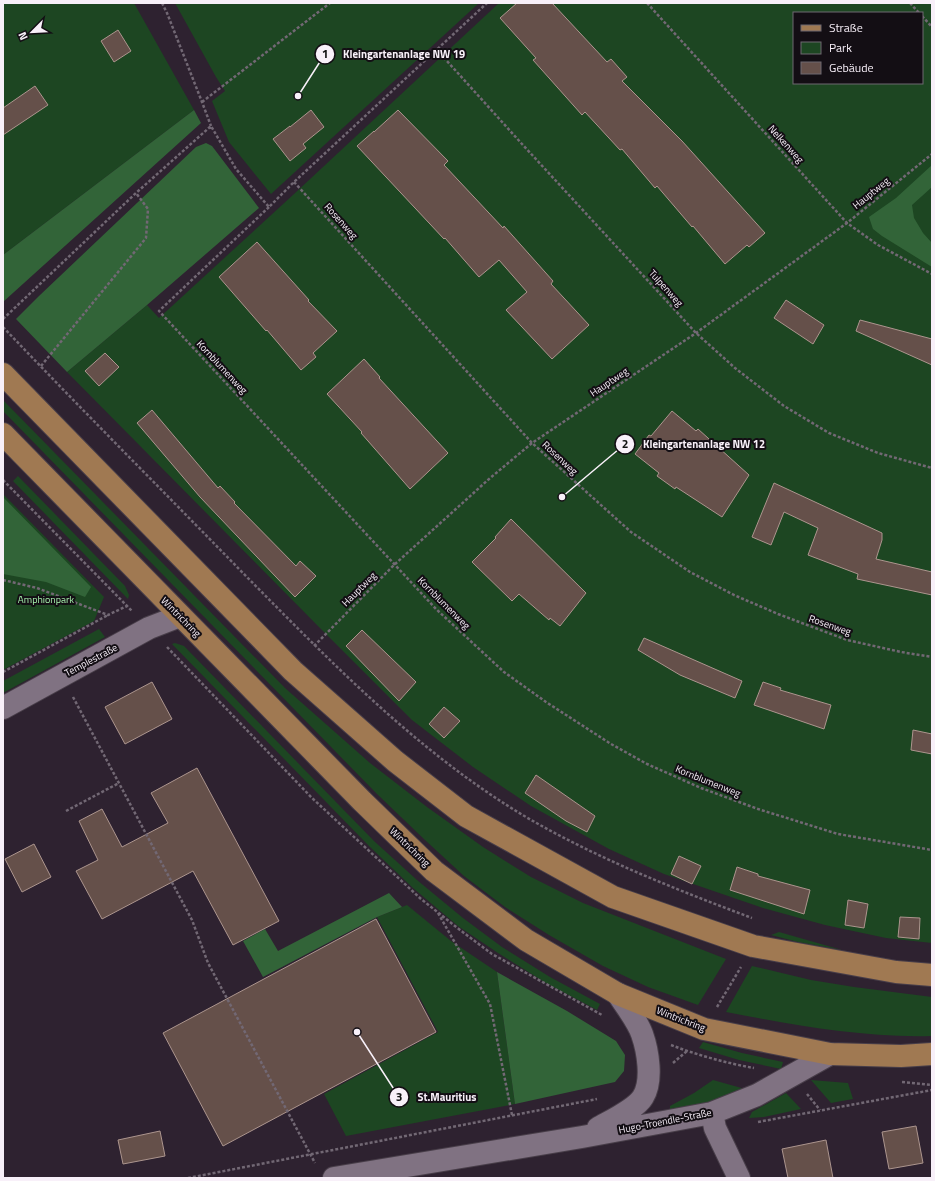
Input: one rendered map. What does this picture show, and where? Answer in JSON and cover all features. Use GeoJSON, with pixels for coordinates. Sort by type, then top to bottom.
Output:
{"type":"FeatureCollection","features":[{"type":"Feature","properties":{"kind":"main road"},"geometry":{"type":"LineString","coordinates":[[3,374],[293,671],[395,761],[466,816],[612,898],[753,946],[896,972],[932,975]]}},
{"type":"Feature","properties":{"kind":"main road","name":"Wintrichring"},"geometry":{"type":"LineString","coordinates":[[3,434],[362,801],[434,871],[526,940],[618,994],[704,1029],[830,1054],[901,1056],[932,1054]]}},
{"type":"Feature","properties":{"kind":"street","name":"Templestraße"},"geometry":{"type":"LineString","coordinates":[[3,708],[149,628],[180,616]]}},
{"type":"Feature","properties":{"kind":"street","name":"Hugo-Troendle-Straße"},"geometry":{"type":"LineString","coordinates":[[582,1137],[628,1111],[643,1098],[649,1081],[649,1063],[642,1034],[618,994]]}},
{"type":"Feature","properties":{"kind":"street","name":"Hugo-Troendle-Straße"},"geometry":{"type":"LineString","coordinates":[[325,1172],[582,1137],[712,1113],[757,1095],[830,1054]]}},
{"type":"Feature","properties":{"kind":"street"},"geometry":{"type":"LineString","coordinates":[[712,1113],[715,1128],[740,1178]]}},
{"type":"Feature","properties":{"kind":"path"},"geometry":{"type":"LineString","coordinates":[[162,3],[211,126],[236,169],[269,207],[487,3]]}},
{"type":"Feature","properties":{"kind":"path"},"geometry":{"type":"LineString","coordinates":[[202,102],[330,3]]}},
{"type":"Feature","properties":{"kind":"path","name":"Nelkenweg"},"geometry":{"type":"LineString","coordinates":[[647,3],[847,223],[878,245],[932,274]]}},
{"type":"Feature","properties":{"kind":"path"},"geometry":{"type":"LineString","coordinates":[[910,3],[918,12]]}},
{"type":"Feature","properties":{"kind":"path"},"geometry":{"type":"LineString","coordinates":[[923,17],[932,27]]}},
{"type":"Feature","properties":{"kind":"path","name":"Tulpenweg"},"geometry":{"type":"LineString","coordinates":[[437,50],[696,333],[735,368],[784,406],[829,433],[878,453],[932,468]]}},
{"type":"Feature","properties":{"kind":"path"},"geometry":{"type":"LineString","coordinates":[[3,319],[136,193],[211,126]]}},
{"type":"Feature","properties":{"kind":"path","name":"Hauptweg"},"geometry":{"type":"LineString","coordinates":[[314,646],[394,565],[489,479],[532,443],[696,333],[847,223],[932,154]]}},
{"type":"Feature","properties":{"kind":"path","name":"Rosenweg"},"geometry":{"type":"LineString","coordinates":[[294,182],[532,443],[631,532],[690,572],[734,595],[778,614],[847,640],[932,657]]}},
{"type":"Feature","properties":{"kind":"path"},"geometry":{"type":"LineString","coordinates":[[41,366],[146,238],[148,209],[136,193]]}},
{"type":"Feature","properties":{"kind":"path","name":"Kornblumenweg"},"geometry":{"type":"LineString","coordinates":[[269,207],[159,311],[436,609],[504,672],[552,707],[611,744],[647,764],[701,788],[758,809],[838,834],[932,850]]}},
{"type":"Feature","properties":{"kind":"path"},"geometry":{"type":"LineString","coordinates":[[3,327],[314,646],[375,704],[429,750],[480,787],[526,816],[590,851],[644,876],[753,918]]}},
{"type":"Feature","properties":{"kind":"path"},"geometry":{"type":"LineString","coordinates":[[8,485],[13,481]]}},
{"type":"Feature","properties":{"kind":"path"},"geometry":{"type":"LineString","coordinates":[[3,580],[37,588],[108,615]]}},
{"type":"Feature","properties":{"kind":"path"},"geometry":{"type":"LineString","coordinates":[[3,672],[127,606]]}},
{"type":"Feature","properties":{"kind":"path"},"geometry":{"type":"LineString","coordinates":[[62,676],[192,920],[208,964],[310,1154],[325,1172]]}},
{"type":"Feature","properties":{"kind":"path"},"geometry":{"type":"LineString","coordinates":[[66,811],[119,784]]}},
{"type":"Feature","properties":{"kind":"path"},"geometry":{"type":"LineString","coordinates":[[438,912],[490,1004],[512,1115]]}},
{"type":"Feature","properties":{"kind":"path"},"geometry":{"type":"LineString","coordinates":[[597,1013],[603,1017]]}},
{"type":"Feature","properties":{"kind":"path"},"geometry":{"type":"LineString","coordinates":[[188,1178],[597,1099]]}},
{"type":"Feature","properties":{"kind":"green space"},"geometry":{"type":"Polygon","coordinates":[[[3,3],[134,3],[194,110],[3,255],[3,3]]]}},
{"type":"Feature","properties":{"kind":"green space"},"geometry":{"type":"Polygon","coordinates":[[[175,3],[479,3],[271,194],[229,142],[212,101],[225,91],[175,3]]]}},
{"type":"Feature","properties":{"kind":"green space"},"geometry":{"type":"Polygon","coordinates":[[[499,3],[932,3],[932,943],[886,938],[825,925],[763,908],[664,874],[609,849],[531,806],[473,767],[412,720],[67,372],[147,305],[159,318],[499,3]]]}},
{"type":"Feature","properties":{"kind":"green space"},"geometry":{"type":"Polygon","coordinates":[[[194,110],[201,123],[3,302],[3,255],[194,110]]]}},
{"type":"Feature","properties":{"kind":"green space"},"geometry":{"type":"Polygon","coordinates":[[[206,143],[212,146],[259,208],[67,372],[16,319],[196,147],[206,143]]]}},
{"type":"Feature","properties":{"kind":"green space"},"geometry":{"type":"Polygon","coordinates":[[[932,165],[932,187],[912,205],[914,218],[923,233],[932,243],[932,267],[873,229],[869,217],[896,198],[932,165]]]}},
{"type":"Feature","properties":{"kind":"green space"},"geometry":{"type":"Polygon","coordinates":[[[3,400],[285,688],[370,763],[427,807],[483,847],[531,877],[583,903],[726,959],[698,1005],[648,987],[603,966],[549,935],[505,907],[464,876],[377,794],[3,411],[3,400]]]}},
{"type":"Feature","properties":{"kind":"green space"},"geometry":{"type":"Polygon","coordinates":[[[18,476],[125,586],[129,595],[128,599],[13,481],[18,476]]]}},
{"type":"Feature","properties":{"kind":"green space","name":"Amphionpark"},"geometry":{"type":"Polygon","coordinates":[[[3,494],[104,597],[94,621],[3,670],[3,494]]]}},
{"type":"Feature","properties":{"kind":"green space"},"geometry":{"type":"Polygon","coordinates":[[[3,497],[91,587],[85,597],[46,582],[3,574],[3,497]]]}},
{"type":"Feature","properties":{"kind":"green space"},"geometry":{"type":"Polygon","coordinates":[[[99,629],[105,637],[3,693],[3,681],[99,629]]]}},
{"type":"Feature","properties":{"kind":"green space"},"geometry":{"type":"Polygon","coordinates":[[[175,643],[184,646],[374,841],[417,880],[463,918],[502,947],[550,977],[600,1004],[597,1010],[546,983],[498,953],[458,926],[413,888],[369,846],[172,644],[175,643]]]}},
{"type":"Feature","properties":{"kind":"green space"},"geometry":{"type":"Polygon","coordinates":[[[389,893],[402,907],[377,917],[263,977],[243,941],[265,929],[278,951],[389,893]]]}},
{"type":"Feature","properties":{"kind":"green space"},"geometry":{"type":"Polygon","coordinates":[[[407,905],[451,941],[497,972],[515,1104],[346,1136],[324,1094],[438,1032],[377,917],[407,905]]]}},
{"type":"Feature","properties":{"kind":"green space"},"geometry":{"type":"Polygon","coordinates":[[[779,932],[842,950],[798,942],[771,935],[779,932]]]}},
{"type":"Feature","properties":{"kind":"green space"},"geometry":{"type":"Polygon","coordinates":[[[752,966],[811,980],[932,997],[932,1036],[880,1035],[828,1030],[726,1012],[752,966]]]}},
{"type":"Feature","properties":{"kind":"green space"},"geometry":{"type":"Polygon","coordinates":[[[497,972],[567,1011],[616,1041],[625,1055],[624,1071],[615,1082],[515,1104],[497,972]]]}},
{"type":"Feature","properties":{"kind":"green space"},"geometry":{"type":"Polygon","coordinates":[[[703,1042],[742,1053],[783,1062],[781,1069],[739,1060],[699,1048],[703,1042]]]}},
{"type":"Feature","properties":{"kind":"green space"},"geometry":{"type":"Polygon","coordinates":[[[713,1080],[745,1089],[703,1107],[670,1111],[670,1106],[694,1093],[713,1080]]]}},
{"type":"Feature","properties":{"kind":"green space"},"geometry":{"type":"Polygon","coordinates":[[[811,1080],[848,1083],[853,1099],[831,1103],[811,1080]]]}},
{"type":"Feature","properties":{"kind":"green space"},"geometry":{"type":"Polygon","coordinates":[[[786,1093],[801,1109],[764,1117],[749,1118],[752,1112],[786,1093]]]}},
{"type":"Feature","properties":{"kind":"building"},"geometry":{"type":"Polygon","coordinates":[[[517,3],[552,3],[607,62],[611,59],[627,77],[622,81],[682,141],[765,233],[749,247],[747,245],[725,264],[657,186],[655,188],[622,149],[620,150],[585,112],[582,115],[533,60],[536,58],[500,18],[517,3]]]}},
{"type":"Feature","properties":{"kind":"building"},"geometry":{"type":"Polygon","coordinates":[[[118,30],[131,51],[114,62],[101,41],[118,30]]]}},
{"type":"Feature","properties":{"kind":"building"},"geometry":{"type":"Polygon","coordinates":[[[35,86],[48,105],[3,135],[3,108],[35,86]]]}},
{"type":"Feature","properties":{"kind":"building"},"geometry":{"type":"Polygon","coordinates":[[[311,110],[324,127],[303,144],[306,148],[290,161],[273,139],[311,110]]]}},
{"type":"Feature","properties":{"kind":"building"},"geometry":{"type":"Polygon","coordinates":[[[398,110],[448,161],[444,165],[503,228],[504,226],[553,281],[551,284],[589,325],[552,359],[506,310],[527,292],[499,260],[479,277],[445,238],[444,239],[357,146],[398,110]]]}},
{"type":"Feature","properties":{"kind":"building"},"geometry":{"type":"Polygon","coordinates":[[[257,242],[309,300],[308,301],[337,331],[313,353],[316,357],[301,370],[219,277],[257,242]]]}},
{"type":"Feature","properties":{"kind":"building"},"geometry":{"type":"Polygon","coordinates":[[[786,300],[824,325],[813,344],[774,318],[786,300]]]}},
{"type":"Feature","properties":{"kind":"building"},"geometry":{"type":"Polygon","coordinates":[[[860,320],[932,339],[932,365],[856,331],[860,320]]]}},
{"type":"Feature","properties":{"kind":"building"},"geometry":{"type":"Polygon","coordinates":[[[105,353],[119,367],[99,386],[85,371],[105,353]]]}},
{"type":"Feature","properties":{"kind":"building"},"geometry":{"type":"Polygon","coordinates":[[[364,359],[380,377],[379,378],[448,453],[410,489],[361,433],[362,432],[327,394],[364,359]]]}},
{"type":"Feature","properties":{"kind":"building"},"geometry":{"type":"Polygon","coordinates":[[[152,410],[218,488],[220,486],[235,502],[234,503],[296,566],[300,561],[316,576],[295,597],[200,497],[137,423],[152,410]]]}},
{"type":"Feature","properties":{"kind":"building"},"geometry":{"type":"Polygon","coordinates":[[[672,411],[696,431],[698,429],[749,475],[722,517],[676,487],[675,489],[657,476],[659,473],[635,454],[649,435],[651,436],[672,411]]]}},
{"type":"Feature","properties":{"kind":"building"},"geometry":{"type":"Polygon","coordinates":[[[774,483],[882,533],[882,540],[876,559],[932,572],[932,595],[857,579],[858,574],[808,555],[818,528],[784,512],[771,545],[752,537],[774,483]]]}},
{"type":"Feature","properties":{"kind":"building"},"geometry":{"type":"Polygon","coordinates":[[[511,519],[586,593],[560,626],[550,618],[549,620],[519,594],[512,601],[472,562],[496,538],[495,537],[511,519]]]}},
{"type":"Feature","properties":{"kind":"building"},"geometry":{"type":"Polygon","coordinates":[[[362,630],[416,682],[399,701],[346,646],[362,630]]]}},
{"type":"Feature","properties":{"kind":"building"},"geometry":{"type":"Polygon","coordinates":[[[644,638],[742,681],[735,698],[680,675],[638,650],[644,638]]]}},
{"type":"Feature","properties":{"kind":"building"},"geometry":{"type":"Polygon","coordinates":[[[152,682],[172,719],[125,744],[105,707],[152,682]]]}},
{"type":"Feature","properties":{"kind":"building"},"geometry":{"type":"Polygon","coordinates":[[[763,682],[781,688],[780,690],[831,705],[824,729],[754,705],[763,682]]]}},
{"type":"Feature","properties":{"kind":"building"},"geometry":{"type":"Polygon","coordinates":[[[444,707],[460,721],[444,738],[429,724],[444,707]]]}},
{"type":"Feature","properties":{"kind":"building"},"geometry":{"type":"Polygon","coordinates":[[[913,730],[932,734],[932,754],[911,750],[913,730]]]}},
{"type":"Feature","properties":{"kind":"building"},"geometry":{"type":"Polygon","coordinates":[[[197,768],[279,921],[233,945],[193,871],[102,919],[76,871],[98,860],[79,821],[102,809],[122,847],[168,823],[151,793],[197,768]]]}},
{"type":"Feature","properties":{"kind":"building"},"geometry":{"type":"Polygon","coordinates":[[[536,775],[595,816],[587,832],[566,821],[525,793],[536,775]]]}},
{"type":"Feature","properties":{"kind":"building"},"geometry":{"type":"Polygon","coordinates":[[[34,844],[51,877],[22,892],[5,859],[34,844]]]}},
{"type":"Feature","properties":{"kind":"building"},"geometry":{"type":"Polygon","coordinates":[[[679,856],[701,866],[692,884],[671,874],[679,856]]]}},
{"type":"Feature","properties":{"kind":"building"},"geometry":{"type":"Polygon","coordinates":[[[737,867],[758,874],[758,876],[810,890],[804,914],[730,890],[737,867]]]}},
{"type":"Feature","properties":{"kind":"building"},"geometry":{"type":"Polygon","coordinates":[[[848,900],[868,904],[864,928],[845,925],[848,900]]]}},
{"type":"Feature","properties":{"kind":"building"},"geometry":{"type":"Polygon","coordinates":[[[900,917],[920,918],[919,939],[898,937],[900,917]]]}},
{"type":"Feature","properties":{"kind":"building"},"geometry":{"type":"Polygon","coordinates":[[[376,919],[436,1032],[223,1146],[163,1033],[376,919]]]}},
{"type":"Feature","properties":{"kind":"building"},"geometry":{"type":"Polygon","coordinates":[[[916,1126],[923,1163],[889,1169],[882,1132],[916,1126]]]}},
{"type":"Feature","properties":{"kind":"building"},"geometry":{"type":"Polygon","coordinates":[[[160,1131],[165,1156],[123,1164],[118,1140],[160,1131]]]}},
{"type":"Feature","properties":{"kind":"building"},"geometry":{"type":"Polygon","coordinates":[[[826,1140],[833,1178],[788,1178],[782,1149],[826,1140]]]}},
{"type":"Feature","properties":{"kind":"place","name":"Kleingartenanlage NW 19"},"geometry":{"type":"Point","coordinates":[298,96]}},
{"type":"Feature","properties":{"kind":"place","name":"Kleingartenanlage NW 12"},"geometry":{"type":"Point","coordinates":[562,497]}},
{"type":"Feature","properties":{"kind":"place","name":"St.Mauritius"},"geometry":{"type":"Point","coordinates":[357,1032]}}]}
